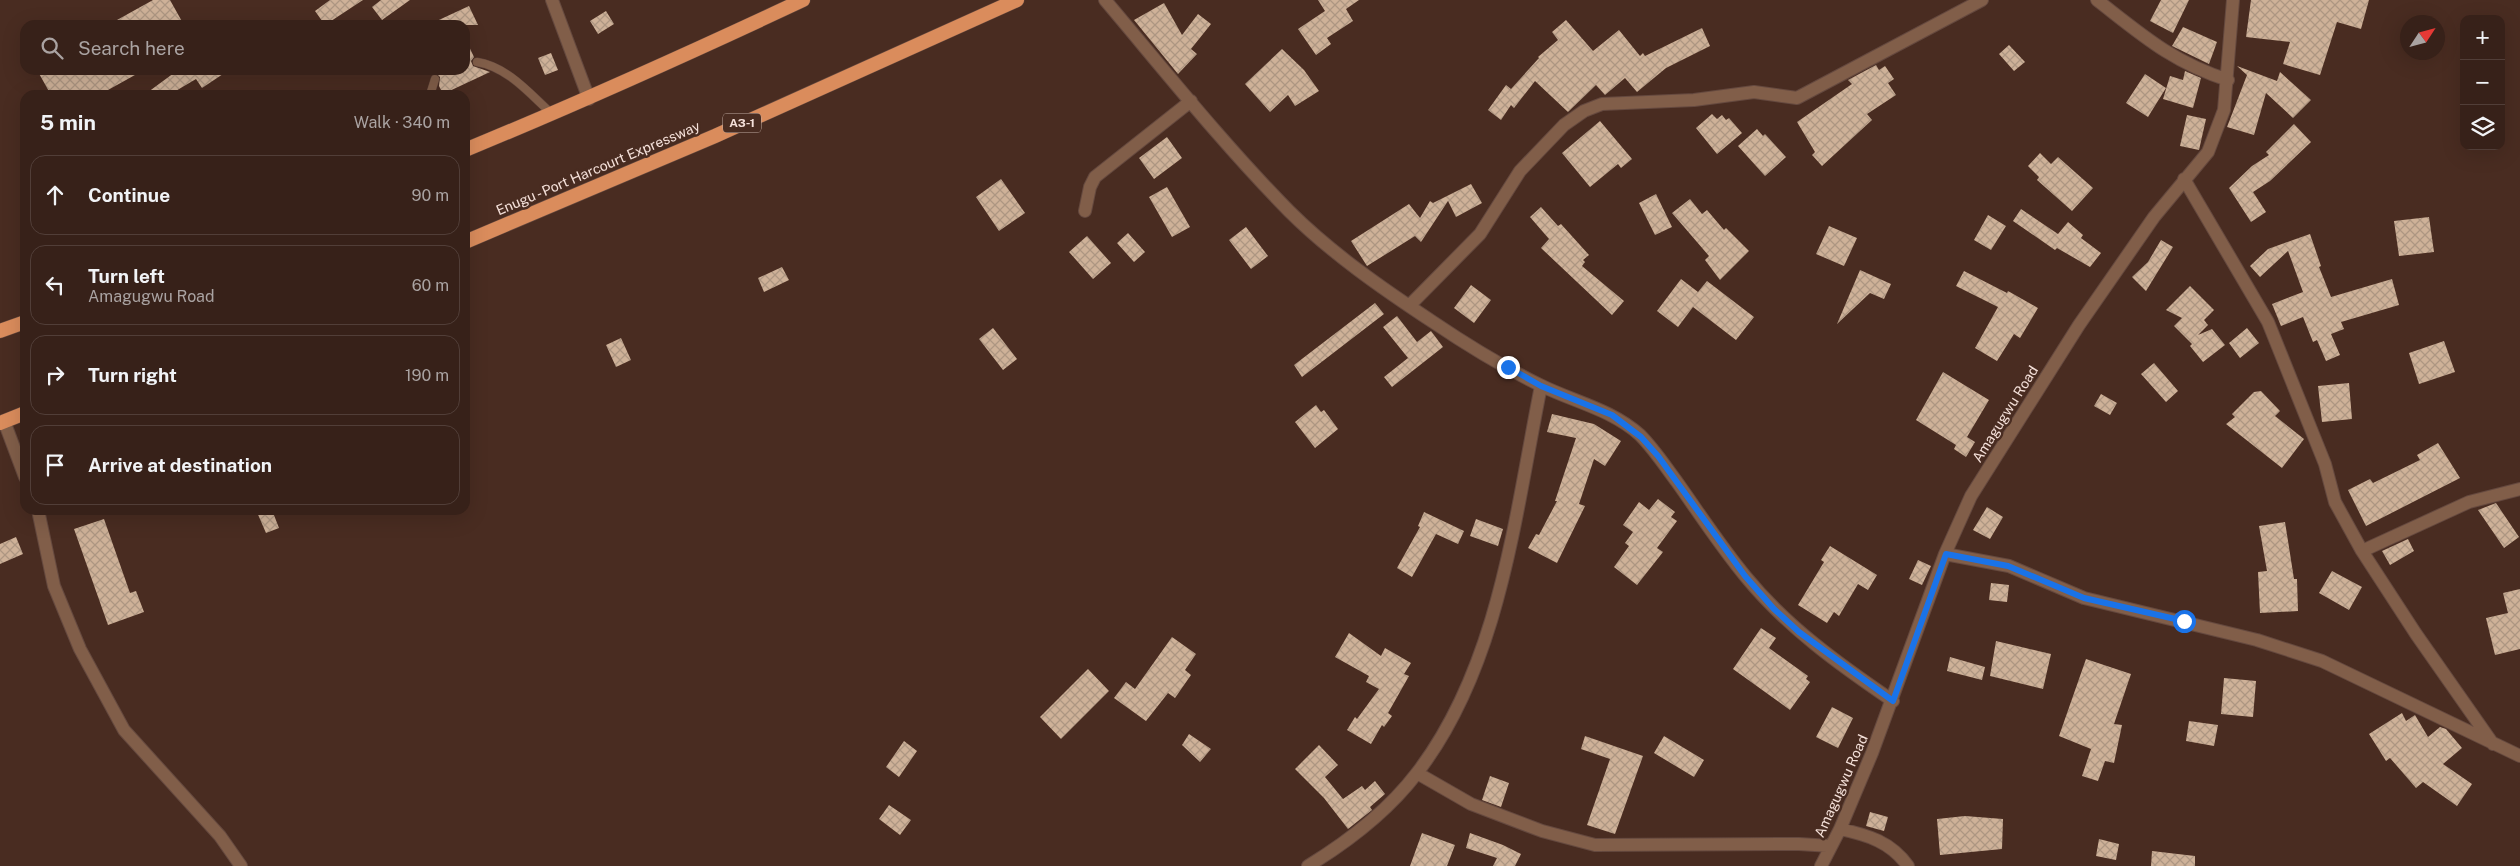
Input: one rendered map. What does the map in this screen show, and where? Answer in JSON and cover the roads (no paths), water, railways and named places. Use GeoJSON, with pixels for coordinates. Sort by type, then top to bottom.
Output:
{"type":"FeatureCollection","features":[{"type":"Feature","properties":{"kind":"highway"},"geometry":{"type":"LineString","coordinates":[[470,148],[590,99],[626,80],[803,0]]}},
{"type":"Feature","properties":{"kind":"highway","name":"Enugu - Port Harcourt Expressway"},"geometry":{"type":"LineString","coordinates":[[470,240],[715,136],[1018,0]]}},
{"type":"Feature","properties":{"kind":"highway"},"geometry":{"type":"LineString","coordinates":[[0,331],[20,324]]}},
{"type":"Feature","properties":{"kind":"highway"},"geometry":{"type":"LineString","coordinates":[[2,422],[20,415]]}},
{"type":"Feature","properties":{"kind":"street"},"geometry":{"type":"LineString","coordinates":[[552,0],[590,99]]}},
{"type":"Feature","properties":{"kind":"street"},"geometry":{"type":"LineString","coordinates":[[1105,0],[1295,216],[1336,252],[1409,306],[1470,345],[1541,386],[1612,415],[1641,437],[1658,456],[1745,576],[1774,609],[1799,632],[1893,701]]}},
{"type":"Feature","properties":{"kind":"street"},"geometry":{"type":"LineString","coordinates":[[1409,306],[1480,234],[1520,171],[1564,125],[1584,111],[1602,104],[1694,100],[1754,92],[1797,98],[1982,0]]}},
{"type":"Feature","properties":{"kind":"street"},"geometry":{"type":"LineString","coordinates":[[2097,0],[2173,57],[2204,72],[2228,80]]}},
{"type":"Feature","properties":{"kind":"street","name":"Amagugwu Road"},"geometry":{"type":"LineString","coordinates":[[1822,866],[1840,830],[1893,701],[1946,554],[1971,496],[2079,325],[2154,217],[2208,152],[2218,131],[2224,110],[2228,80],[2233,0]]}},
{"type":"Feature","properties":{"kind":"street"},"geometry":{"type":"LineString","coordinates":[[1085,212],[1090,187],[1095,177],[1191,100]]}},
{"type":"Feature","properties":{"kind":"street"},"geometry":{"type":"LineString","coordinates":[[2184,179],[2268,322],[2325,464],[2335,502],[2362,550],[2416,634],[2493,744]]}},
{"type":"Feature","properties":{"kind":"street"},"geometry":{"type":"LineString","coordinates":[[1308,866],[1331,852],[1377,816],[1417,773],[1445,729],[1478,663],[1506,559],[1541,386]]}},
{"type":"Feature","properties":{"kind":"street"},"geometry":{"type":"LineString","coordinates":[[2,422],[20,465]]}},
{"type":"Feature","properties":{"kind":"street"},"geometry":{"type":"LineString","coordinates":[[2362,550],[2469,502],[2520,489]]}},
{"type":"Feature","properties":{"kind":"street"},"geometry":{"type":"LineString","coordinates":[[39,515],[54,586],[80,650],[124,730],[220,836],[242,866]]}},
{"type":"Feature","properties":{"kind":"street"},"geometry":{"type":"LineString","coordinates":[[1946,554],[2008,566],[2084,598],[2257,640],[2313,658],[2520,756]]}},
{"type":"Feature","properties":{"kind":"street"},"geometry":{"type":"LineString","coordinates":[[1417,773],[1470,804],[1542,831],[1595,845],[1798,844],[1831,846]]}},
{"type":"Feature","properties":{"kind":"street"},"geometry":{"type":"LineString","coordinates":[[1840,830],[1878,840],[1891,848],[1908,866]]}},
{"type":"Feature","properties":{"kind":"lane"},"geometry":{"type":"LineString","coordinates":[[477,62],[490,64],[511,76],[552,114]]}},
{"type":"Feature","properties":{"kind":"lane"},"geometry":{"type":"LineString","coordinates":[[432,90],[435,79]]}}]}
